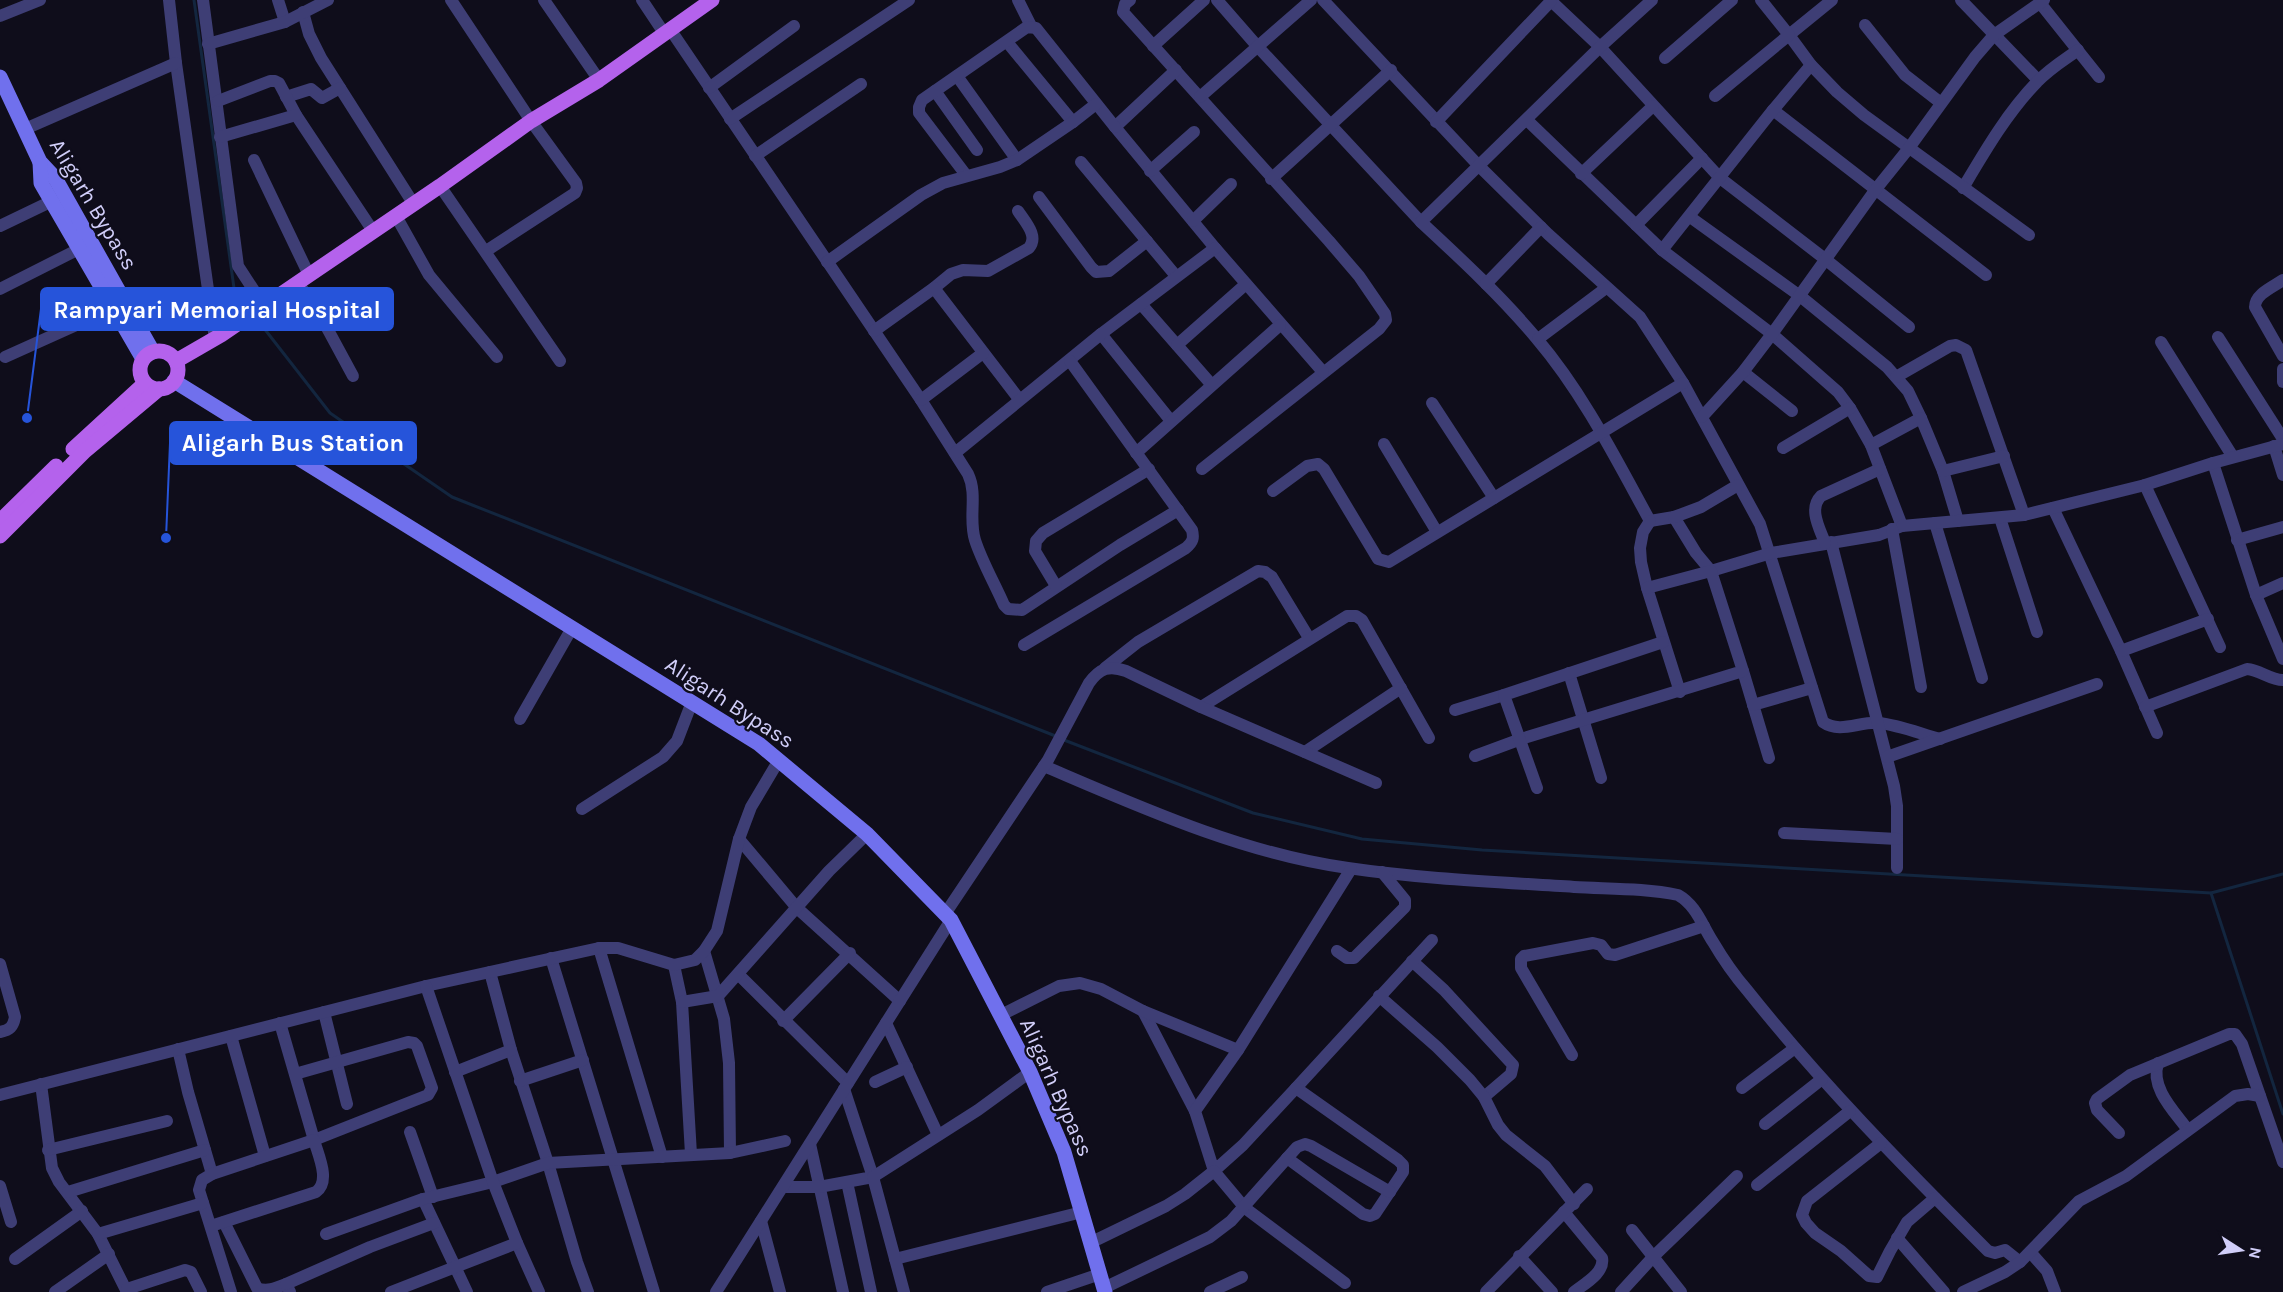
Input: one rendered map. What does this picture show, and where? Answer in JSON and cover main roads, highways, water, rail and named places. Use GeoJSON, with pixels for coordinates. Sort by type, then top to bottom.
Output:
{"type":"FeatureCollection","features":[{"type":"Feature","properties":{"kind":"main road"},"geometry":{"type":"LineString","coordinates":[[176,362],[260,309],[531,122],[599,80],[712,0]]}},
{"type":"Feature","properties":{"kind":"main road","name":"Aligarh Bypass"},"geometry":{"type":"LineString","coordinates":[[2,84],[40,162],[55,178],[64,194],[148,356],[140,372],[152,386]]}},
{"type":"Feature","properties":{"kind":"main road"},"geometry":{"type":"LineString","coordinates":[[0,521],[77,445],[152,386],[165,388],[174,381],[178,372],[173,357],[164,351],[148,356],[114,308],[41,183],[40,162]]}},
{"type":"Feature","properties":{"kind":"main road","name":"Aligarh Bypass"},"geometry":{"type":"LineString","coordinates":[[174,381],[759,744],[867,834],[948,917],[1001,1015],[1030,1072],[1064,1152],[1103,1285]]}},
{"type":"Feature","properties":{"kind":"main road"},"geometry":{"type":"LineString","coordinates":[[0,536],[152,386]]}},
{"type":"Feature","properties":{"kind":"waterway"},"geometry":{"type":"LineString","coordinates":[[194,0],[234,288],[251,310]]}},
{"type":"Feature","properties":{"kind":"waterway"},"geometry":{"type":"LineString","coordinates":[[256,318],[330,413],[452,497],[1058,737]]}},
{"type":"Feature","properties":{"kind":"waterway"},"geometry":{"type":"LineString","coordinates":[[1064,740],[1253,813],[1362,839],[1482,850],[2211,893],[2283,874]]}},
{"type":"Feature","properties":{"kind":"waterway"},"geometry":{"type":"LineString","coordinates":[[2211,893],[2283,1114]]}},
{"type":"Feature","properties":{"kind":"place","name":"Rampyari Memorial Hospital"},"geometry":{"type":"Point","coordinates":[27,418]}},
{"type":"Feature","properties":{"kind":"place","name":"Aligarh Bus Station"},"geometry":{"type":"Point","coordinates":[166,538]}}]}
